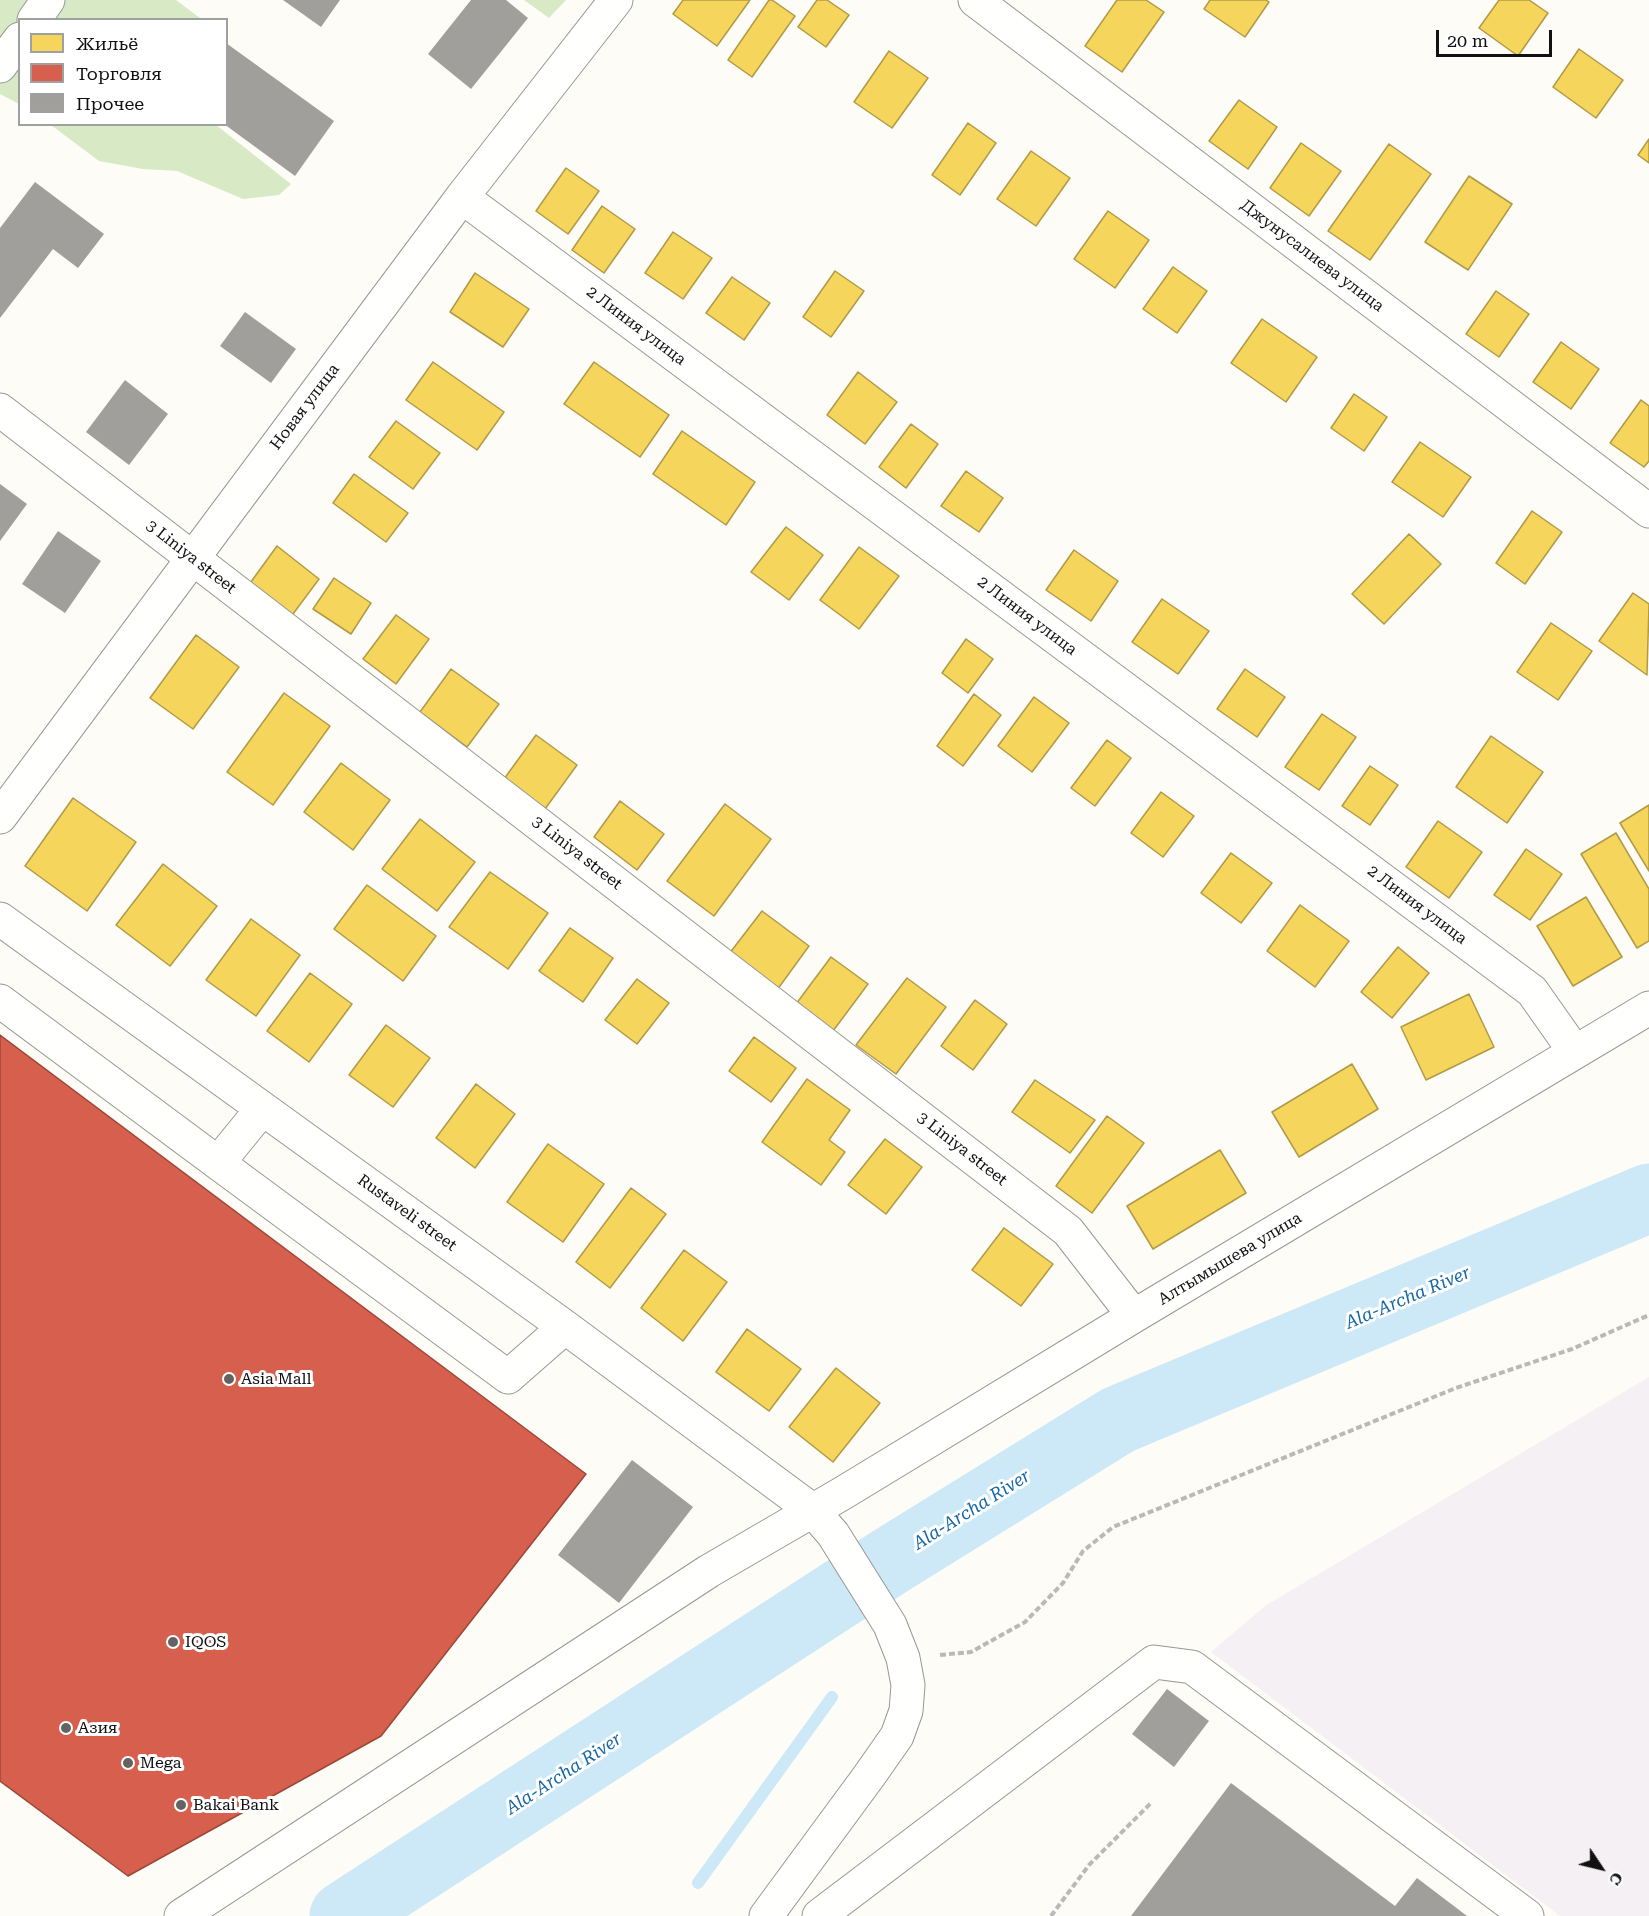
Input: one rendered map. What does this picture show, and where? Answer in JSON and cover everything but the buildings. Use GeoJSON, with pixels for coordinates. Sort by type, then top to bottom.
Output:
{"type":"FeatureCollection","features":[{"type":"Feature","properties":{"kind":"street"},"geometry":{"type":"LineString","coordinates":[[34,18],[48,0]]}},
{"type":"Feature","properties":{"kind":"street","name":"Новая улица"},"geometry":{"type":"LineString","coordinates":[[0,817],[462,197],[616,0]]}},
{"type":"Feature","properties":{"kind":"street","name":"Джунусалиева улица"},"geometry":{"type":"LineString","coordinates":[[975,0],[1649,511]]}},
{"type":"Feature","properties":{"kind":"street"},"geometry":{"type":"LineString","coordinates":[[0,66],[18,42]]}},
{"type":"Feature","properties":{"kind":"street","name":"2 Линия улица"},"geometry":{"type":"LineString","coordinates":[[462,197],[1532,991],[1575,1052]]}},
{"type":"Feature","properties":{"kind":"street","name":"3 Liniya street"},"geometry":{"type":"LineString","coordinates":[[0,410],[1068,1231],[1134,1316]]}},
{"type":"Feature","properties":{"kind":"street","name":"Rustaveli street"},"geometry":{"type":"LineString","coordinates":[[0,919],[565,1327],[823,1522]]}},
{"type":"Feature","properties":{"kind":"street"},"geometry":{"type":"LineString","coordinates":[[0,1001],[508,1377],[565,1327]]}},
{"type":"Feature","properties":{"kind":"street","name":"Алтымышева улица"},"geometry":{"type":"LineString","coordinates":[[180,1916],[709,1571],[823,1522],[1134,1316],[1649,1008]]}},
{"type":"Feature","properties":{"kind":"street"},"geometry":{"type":"LineString","coordinates":[[218,1162],[262,1109]]}},
{"type":"Feature","properties":{"kind":"street"},"geometry":{"type":"LineString","coordinates":[[766,1916],[897,1736],[906,1711],[908,1685],[903,1659],[890,1625],[823,1522]]}},
{"type":"Feature","properties":{"kind":"street"},"geometry":{"type":"LineString","coordinates":[[819,1916],[1154,1662],[1192,1667],[1527,1916]]}},
{"type":"Feature","properties":{"kind":"path"},"geometry":{"type":"LineString","coordinates":[[903,1659],[971,1652],[1024,1622],[1063,1583],[1083,1551],[1113,1527],[1446,1392],[1572,1349],[1649,1315]]}},
{"type":"Feature","properties":{"kind":"path"},"geometry":{"type":"LineString","coordinates":[[1051,1916],[1089,1865],[1151,1803]]}},
{"type":"Feature","properties":{"kind":"shaded area"},"geometry":{"type":"Polygon","coordinates":[[[1649,1377],[1649,1916],[1560,1916],[1211,1652],[1265,1606],[1649,1377]]]}},
{"type":"Feature","properties":{"kind":"green space"},"geometry":{"type":"Polygon","coordinates":[[[0,0],[176,0],[200,18],[18,18],[18,103],[0,94],[0,0]]]}},
{"type":"Feature","properties":{"kind":"green space"},"geometry":{"type":"Polygon","coordinates":[[[524,0],[566,0],[549,18],[524,0]]]}},
{"type":"Feature","properties":{"kind":"green space"},"geometry":{"type":"Polygon","coordinates":[[[52,126],[217,126],[291,184],[279,195],[243,199],[177,171],[143,169],[99,161],[52,126]]]}},
{"type":"Feature","properties":{"kind":"waterway","name":"Ala-Archa River"},"geometry":{"type":"LineString","coordinates":[[344,1916],[892,1560],[1118,1420],[1649,1198]]}},
{"type":"Feature","properties":{"kind":"waterway"},"geometry":{"type":"LineString","coordinates":[[698,1883],[832,1697]]}},
{"type":"Feature","properties":{"kind":"place","name":"Asia Mall"},"geometry":{"type":"Point","coordinates":[229,1379]}},
{"type":"Feature","properties":{"kind":"place","name":"IQOS"},"geometry":{"type":"Point","coordinates":[173,1642]}},
{"type":"Feature","properties":{"kind":"place","name":"Азия"},"geometry":{"type":"Point","coordinates":[66,1728]}},
{"type":"Feature","properties":{"kind":"place","name":"Mega"},"geometry":{"type":"Point","coordinates":[128,1763]}},
{"type":"Feature","properties":{"kind":"place","name":"Bakai Bank"},"geometry":{"type":"Point","coordinates":[181,1805]}}]}
